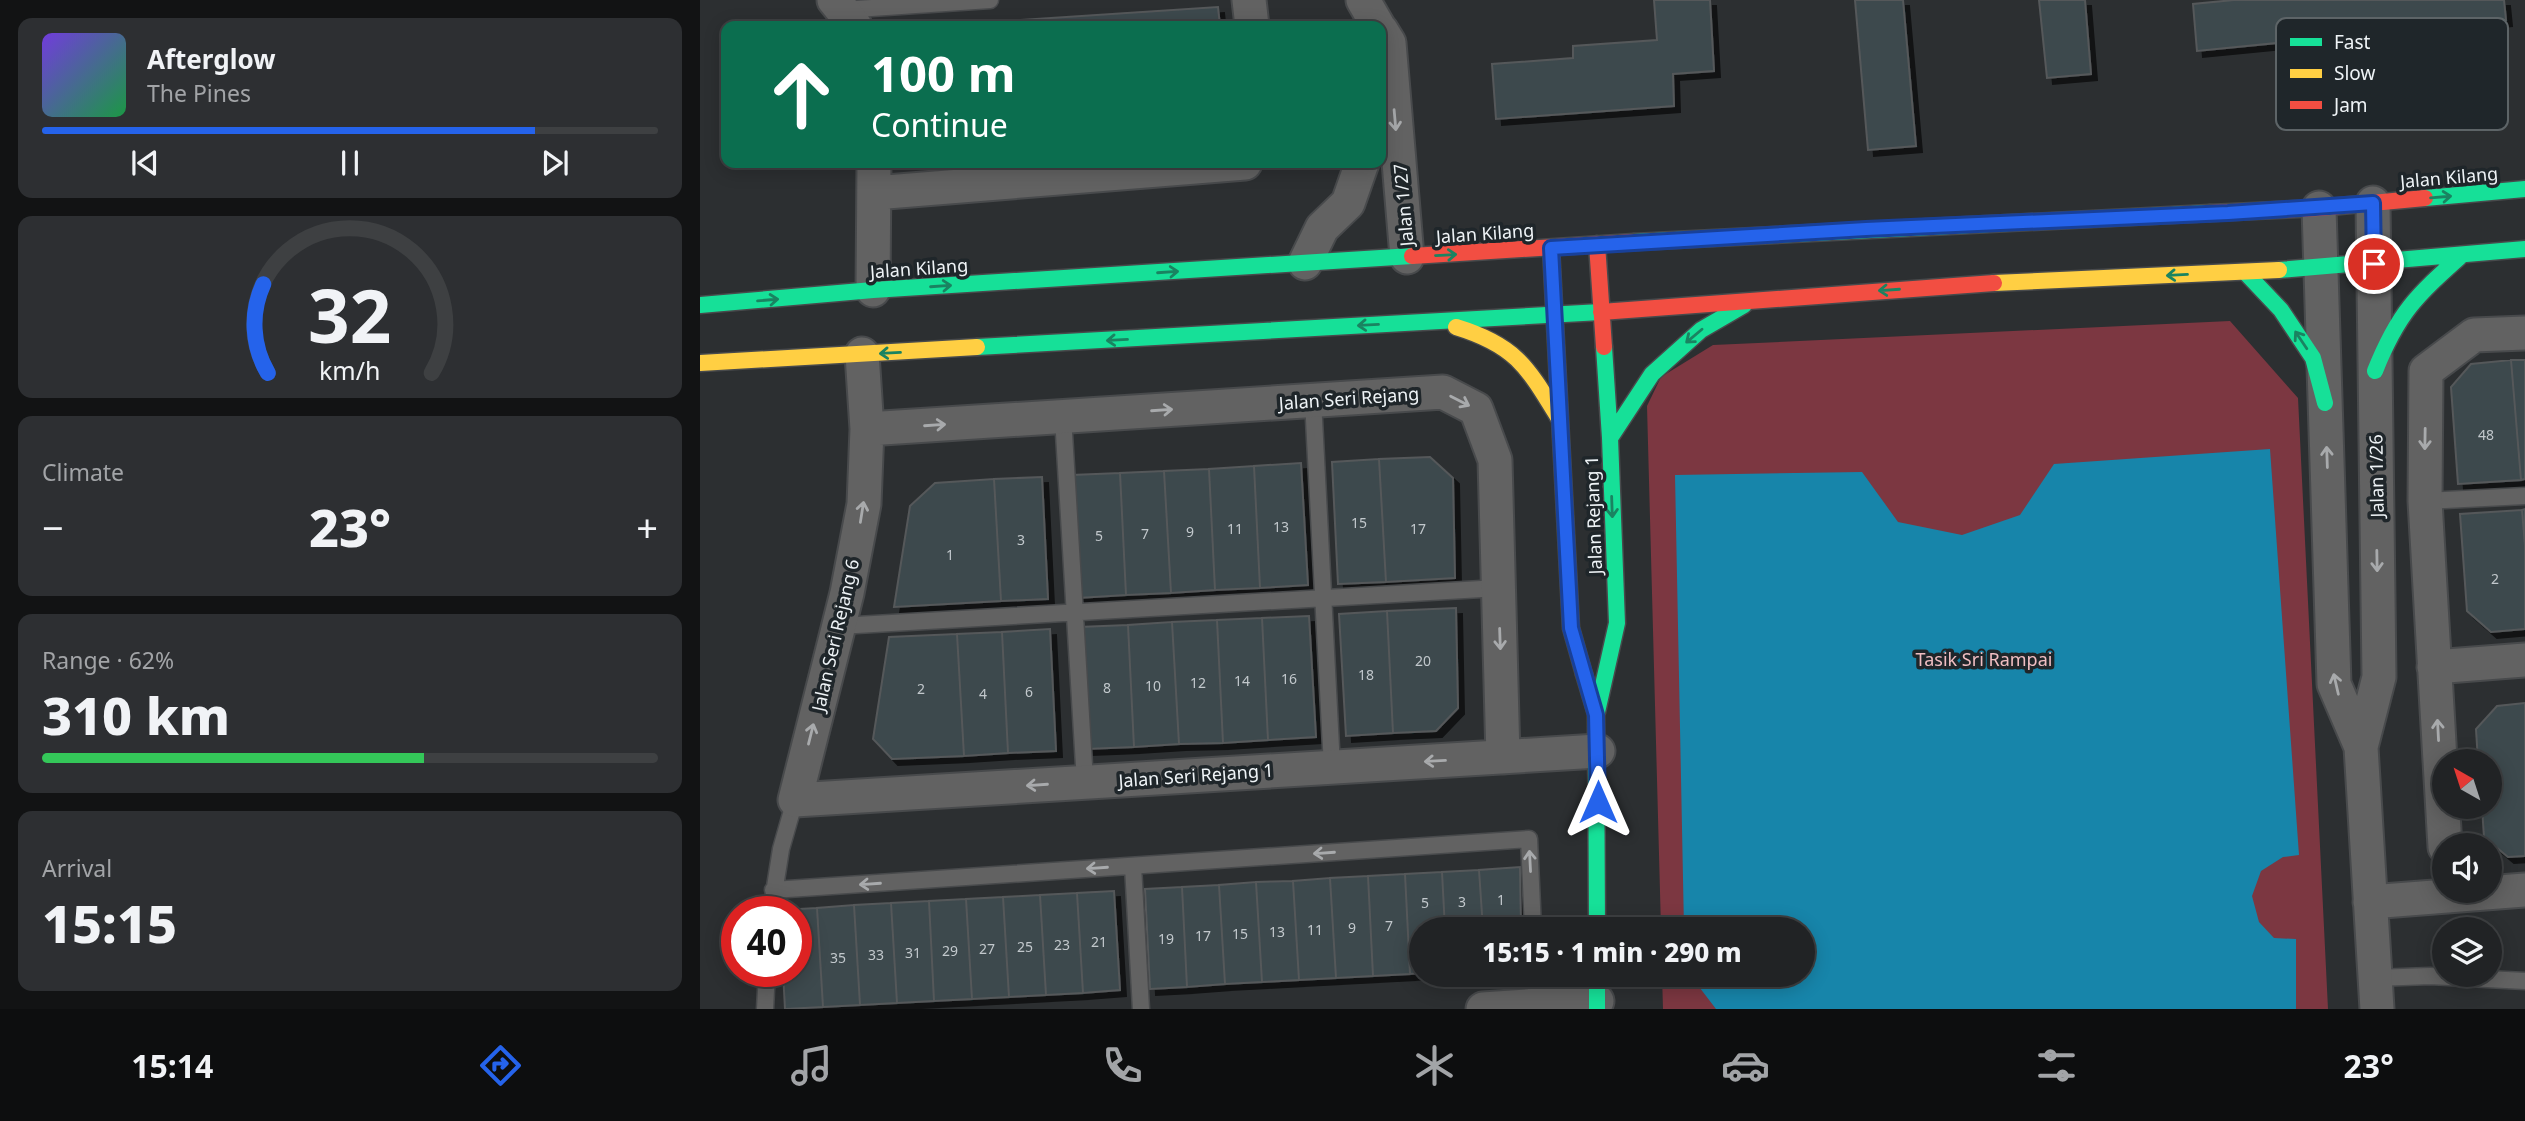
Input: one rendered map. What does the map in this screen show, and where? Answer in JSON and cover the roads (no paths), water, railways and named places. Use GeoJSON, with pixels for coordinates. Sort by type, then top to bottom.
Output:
{"type":"FeatureCollection","features":[{"type":"Feature","properties":{"kind":"main road","name":"Jalan Kilang"},"geometry":{"type":"LineString","coordinates":[[700,305],[873,290],[1597,244],[2319,208],[2525,189]]}},
{"type":"Feature","properties":{"kind":"main road","name":"Jalan Rejang 1"},"geometry":{"type":"LineString","coordinates":[[1596,715],[1617,623],[1610,438],[1597,244]]}},
{"type":"Feature","properties":{"kind":"main road","name":"Jalan Rejang 1"},"geometry":{"type":"LineString","coordinates":[[1551,248],[1571,628],[1596,715],[1597,917]]}},
{"type":"Feature","properties":{"kind":"main road"},"geometry":{"type":"LineString","coordinates":[[700,363],[1555,315],[1957,285],[2321,268],[2525,249]]}},
{"type":"Feature","properties":{"kind":"main road"},"geometry":{"type":"LineString","coordinates":[[2375,371],[2391,333],[2406,309],[2425,287],[2462,255]]}},
{"type":"Feature","properties":{"kind":"main road"},"geometry":{"type":"LineString","coordinates":[[2245,272],[2281,310],[2313,358],[2325,403]]}},
{"type":"Feature","properties":{"kind":"main road"},"geometry":{"type":"LineString","coordinates":[[1610,438],[1652,374],[1701,330],[1752,300]]}},
{"type":"Feature","properties":{"kind":"main road"},"geometry":{"type":"LineString","coordinates":[[1437,322],[1478,333],[1508,347],[1530,371],[1560,422]]}},
{"type":"Feature","properties":{"kind":"street"},"geometry":{"type":"LineString","coordinates":[[1249,0],[1251,21]]}},
{"type":"Feature","properties":{"kind":"street"},"geometry":{"type":"LineString","coordinates":[[1354,21],[1356,0]]}},
{"type":"Feature","properties":{"kind":"street","name":"Jalan 1/27"},"geometry":{"type":"LineString","coordinates":[[1363,0],[1376,21]]}},
{"type":"Feature","properties":{"kind":"street","name":"Jalan 1/27"},"geometry":{"type":"LineString","coordinates":[[1386,38],[1389,43],[1407,257]]}},
{"type":"Feature","properties":{"kind":"street"},"geometry":{"type":"LineString","coordinates":[[873,290],[874,178],[1121,168]]}},
{"type":"Feature","properties":{"kind":"street"},"geometry":{"type":"LineString","coordinates":[[1304,263],[1322,228],[1348,203],[1360,168]]}},
{"type":"Feature","properties":{"kind":"street","name":"Jalan 1/26"},"geometry":{"type":"LineString","coordinates":[[2373,203],[2379,677],[2361,747],[2376,993]]}},
{"type":"Feature","properties":{"kind":"street","name":"Jalan 1/26"},"geometry":{"type":"LineString","coordinates":[[2319,208],[2334,684],[2361,747]]}},
{"type":"Feature","properties":{"kind":"street"},"geometry":{"type":"LineString","coordinates":[[2444,833],[2424,501],[2426,371],[2474,335],[2525,333]]}},
{"type":"Feature","properties":{"kind":"street","name":"Jalan Seri Rejang 6"},"geometry":{"type":"LineString","coordinates":[[795,800],[847,593],[864,504],[867,429],[862,354]]}},
{"type":"Feature","properties":{"kind":"street","name":"Jalan Seri Rejang"},"geometry":{"type":"LineString","coordinates":[[867,429],[1443,392],[1476,409],[1495,460],[1503,757]]}},
{"type":"Feature","properties":{"kind":"street"},"geometry":{"type":"LineString","coordinates":[[2434,667],[2525,660]]}},
{"type":"Feature","properties":{"kind":"street","name":"Jalan Seri Rejang 1"},"geometry":{"type":"LineString","coordinates":[[795,800],[1598,751]]}},
{"type":"Feature","properties":{"kind":"street"},"geometry":{"type":"LineString","coordinates":[[2502,891],[2525,890]]}},
{"type":"Feature","properties":{"kind":"street"},"geometry":{"type":"LineString","coordinates":[[2370,902],[2432,895]]}},
{"type":"Feature","properties":{"kind":"street"},"geometry":{"type":"LineString","coordinates":[[1483,1009],[1496,1009],[1536,990],[1597,995]]}},
{"type":"Feature","properties":{"kind":"lane"},"geometry":{"type":"LineString","coordinates":[[844,12],[990,0]]}},
{"type":"Feature","properties":{"kind":"lane"},"geometry":{"type":"LineString","coordinates":[[1313,400],[1332,767]]}},
{"type":"Feature","properties":{"kind":"lane"},"geometry":{"type":"LineString","coordinates":[[1063,417],[1085,782]]}},
{"type":"Feature","properties":{"kind":"lane"},"geometry":{"type":"LineString","coordinates":[[2424,501],[2525,496]]}},
{"type":"Feature","properties":{"kind":"lane"},"geometry":{"type":"LineString","coordinates":[[839,626],[1499,588]]}},
{"type":"Feature","properties":{"kind":"lane","name":"Jalan Seri Rejang 6"},"geometry":{"type":"LineString","coordinates":[[772,896],[781,849],[795,800]]}},
{"type":"Feature","properties":{"kind":"lane"},"geometry":{"type":"LineString","coordinates":[[773,890],[1529,839],[1532,917]]}},
{"type":"Feature","properties":{"kind":"lane"},"geometry":{"type":"LineString","coordinates":[[1133,866],[1141,1009]]}},
{"type":"Feature","properties":{"kind":"lane"},"geometry":{"type":"LineString","coordinates":[[2376,993],[2430,976],[2525,981]]}},
{"type":"Feature","properties":{"kind":"lane"},"geometry":{"type":"LineString","coordinates":[[765,1009],[766,987]]}},
{"type":"Feature","properties":{"kind":"water","name":"Tasik Sri Rampai"},"geometry":{"type":"Polygon","coordinates":[[[2270,449],[2299,855],[2283,857],[2261,871],[2252,896],[2259,922],[2274,938],[2296,939],[2296,1009],[1716,1009],[1699,987],[1815,987],[1815,917],[1684,917],[1675,475],[1862,472],[1898,522],[1962,535],[2020,515],[2054,464],[2270,449]]]}}]}
